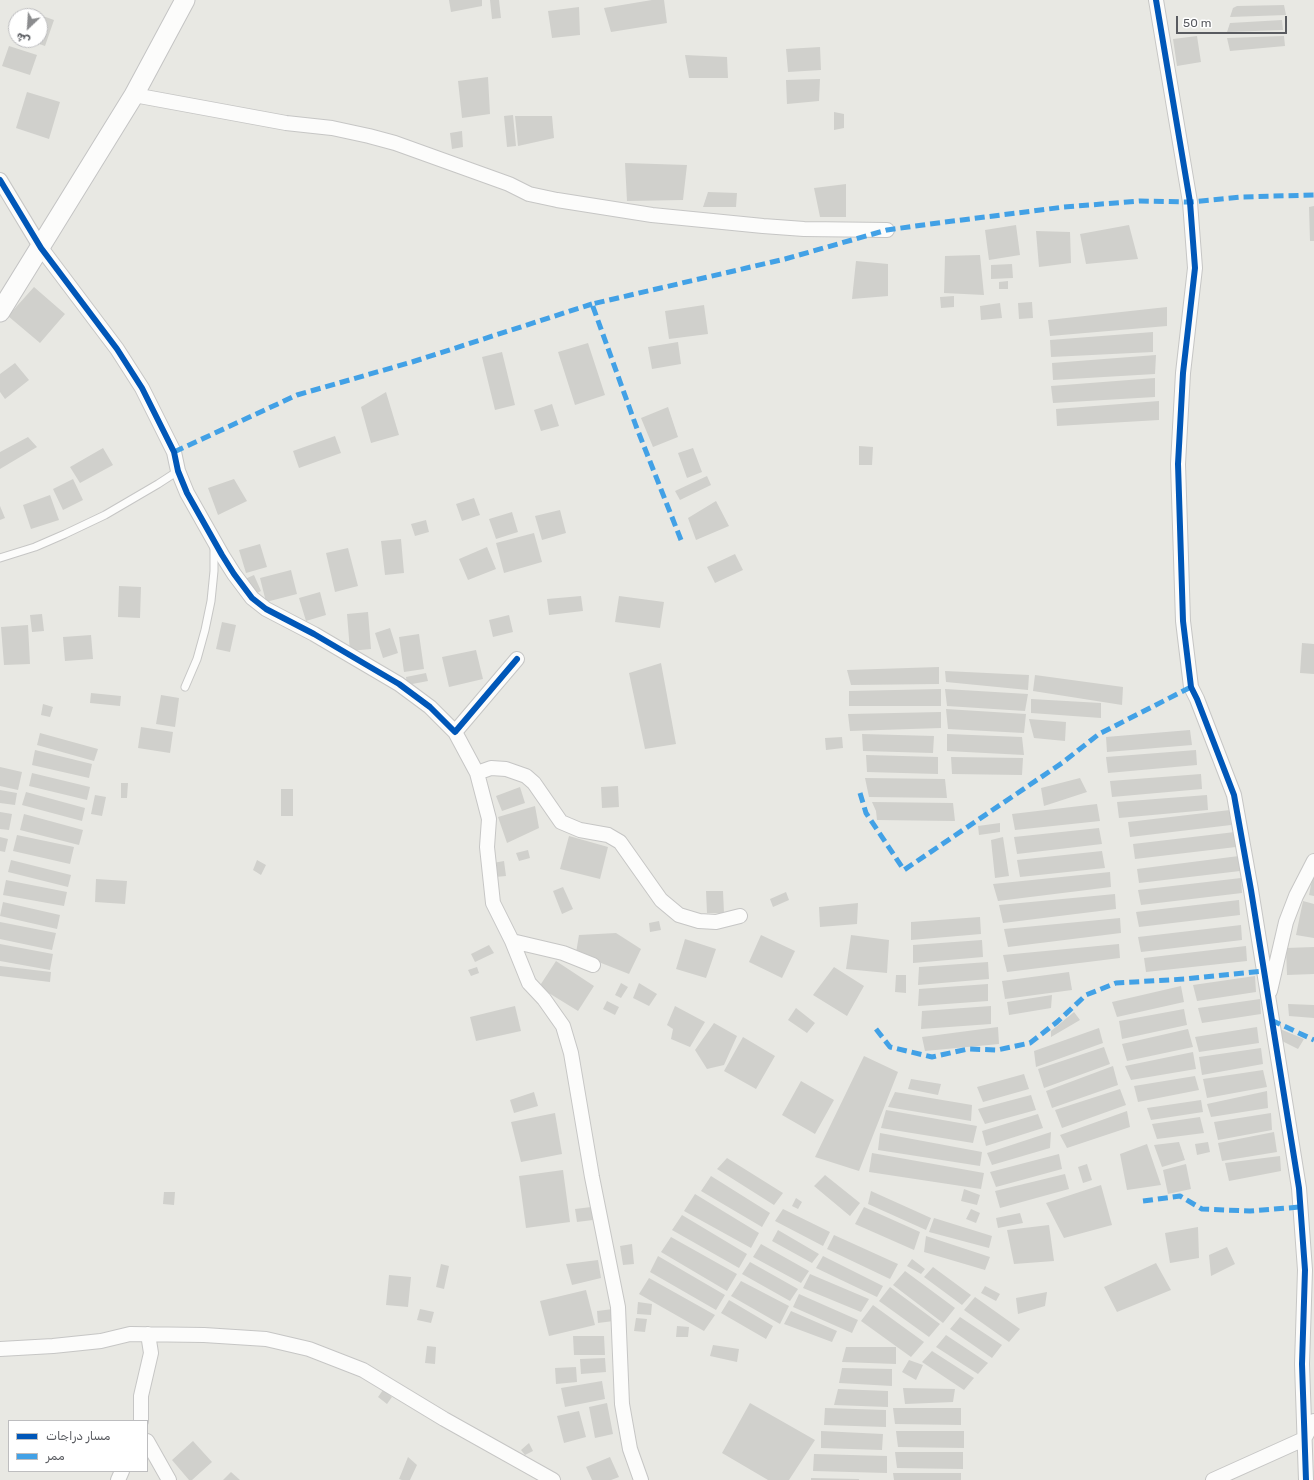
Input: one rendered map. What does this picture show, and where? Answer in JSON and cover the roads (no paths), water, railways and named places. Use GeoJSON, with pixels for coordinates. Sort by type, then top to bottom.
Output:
{"type":"FeatureCollection","features":[{"type":"Feature","properties":{"kind":"street"},"geometry":{"type":"LineString","coordinates":[[0,312],[41,248],[134,95],[185,0]]}},
{"type":"Feature","properties":{"kind":"street"},"geometry":{"type":"LineString","coordinates":[[1156,0],[1190,202],[1195,268],[1183,373],[1178,464],[1183,622],[1191,687],[1234,795],[1251,890],[1299,1188],[1305,1270],[1302,1364],[1306,1480]]}},
{"type":"Feature","properties":{"kind":"street"},"geometry":{"type":"LineString","coordinates":[[134,95],[286,123],[332,128],[368,136],[395,143],[509,184],[529,194],[586,205],[652,215],[763,226],[804,229],[887,230]]}},
{"type":"Feature","properties":{"kind":"street"},"geometry":{"type":"LineString","coordinates":[[0,180],[41,248],[117,349],[142,388],[174,452],[178,471],[187,493],[234,574],[252,598],[266,609],[314,634],[399,684],[430,707],[455,732],[477,773],[490,819],[487,847],[493,903],[512,941],[529,983],[544,999],[563,1026],[571,1053],[592,1177],[618,1306],[622,1404],[630,1449],[641,1480]]}},
{"type":"Feature","properties":{"kind":"street"},"geometry":{"type":"LineString","coordinates":[[455,732],[517,659]]}},
{"type":"Feature","properties":{"kind":"street"},"geometry":{"type":"LineString","coordinates":[[477,773],[491,768],[506,769],[526,776],[534,783],[561,822],[580,830],[608,835],[620,842],[661,900],[679,915],[699,921],[716,922],[740,916]]}},
{"type":"Feature","properties":{"kind":"street"},"geometry":{"type":"LineString","coordinates":[[1268,999],[1286,922],[1296,896],[1314,861]]}},
{"type":"Feature","properties":{"kind":"street"},"geometry":{"type":"LineString","coordinates":[[512,941],[563,953],[593,966]]}},
{"type":"Feature","properties":{"kind":"street"},"geometry":{"type":"LineString","coordinates":[[0,1349],[53,1346],[101,1340],[130,1334],[204,1335],[266,1339],[309,1349],[363,1370],[444,1419],[553,1480]]}},
{"type":"Feature","properties":{"kind":"street"},"geometry":{"type":"LineString","coordinates":[[141,1420],[141,1396],[151,1353],[148,1334]]}},
{"type":"Feature","properties":{"kind":"street"},"geometry":{"type":"LineString","coordinates":[[1213,1480],[1304,1439],[1314,1421]]}},
{"type":"Feature","properties":{"kind":"street"},"geometry":{"type":"LineString","coordinates":[[148,1443],[169,1480]]}},
{"type":"Feature","properties":{"kind":"lane"},"geometry":{"type":"LineString","coordinates":[[0,558],[35,547],[105,515],[178,471]]}},
{"type":"Feature","properties":{"kind":"lane"},"geometry":{"type":"LineString","coordinates":[[185,687],[197,659],[208,616],[214,571],[214,541]]}}]}
